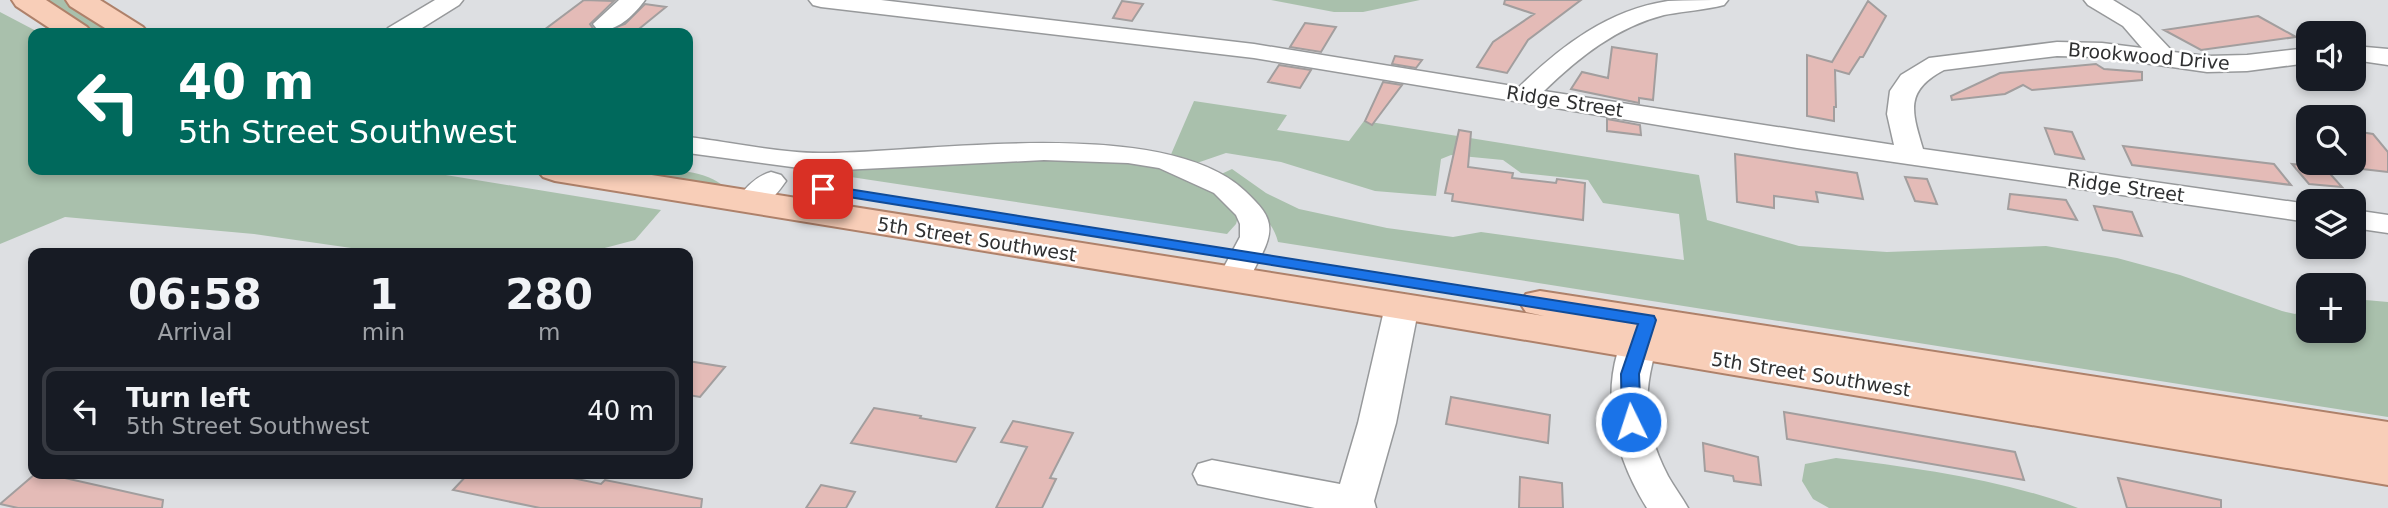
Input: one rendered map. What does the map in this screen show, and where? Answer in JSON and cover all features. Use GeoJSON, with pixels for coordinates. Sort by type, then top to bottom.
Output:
{"type":"FeatureCollection","features":[{"type":"Feature","properties":{"kind":"main road"},"geometry":{"type":"LineString","coordinates":[[26,0],[69,28]]}},
{"type":"Feature","properties":{"kind":"main road"},"geometry":{"type":"LineString","coordinates":[[80,0],[125,28]]}},
{"type":"Feature","properties":{"kind":"main road","name":"5th Street Southwest"},"geometry":{"type":"LineString","coordinates":[[693,170],[760,191]]}},
{"type":"Feature","properties":{"kind":"main road","name":"5th Street Southwest"},"geometry":{"type":"LineString","coordinates":[[604,175],[760,191],[1644,333],[2388,438]]}},
{"type":"Feature","properties":{"kind":"main road","name":"5th Street Southwest"},"geometry":{"type":"LineString","coordinates":[[1240,268],[1402,306],[1644,333],[2388,468]]}},
{"type":"Feature","properties":{"kind":"street"},"geometry":{"type":"LineString","coordinates":[[405,28],[452,0]]}},
{"type":"Feature","properties":{"kind":"street"},"geometry":{"type":"LineString","coordinates":[[606,24],[633,0]]}},
{"type":"Feature","properties":{"kind":"street","name":"Ridge Street"},"geometry":{"type":"LineString","coordinates":[[821,0],[1254,51],[1911,158],[2296,211]]}},
{"type":"Feature","properties":{"kind":"street"},"geometry":{"type":"LineString","coordinates":[[1526,94],[1552,68],[1616,22],[1661,7],[1716,0]]}},
{"type":"Feature","properties":{"kind":"street"},"geometry":{"type":"LineString","coordinates":[[2096,0],[2131,21],[2165,58]]}},
{"type":"Feature","properties":{"kind":"street","name":"Brookwood Drive"},"geometry":{"type":"LineString","coordinates":[[1911,158],[1898,106],[1900,93],[1924,69],[1938,63],[2057,49],[2102,50],[2222,64],[2296,57]]}},
{"type":"Feature","properties":{"kind":"street"},"geometry":{"type":"LineString","coordinates":[[2366,54],[2388,57]]}},
{"type":"Feature","properties":{"kind":"street"},"geometry":{"type":"LineString","coordinates":[[693,146],[822,162],[1044,152],[1128,155],[1166,161],[1224,187],[1250,212],[1255,223],[1255,237],[1240,268]]}},
{"type":"Feature","properties":{"kind":"street"},"geometry":{"type":"LineString","coordinates":[[2366,221],[2388,224]]}},
{"type":"Feature","properties":{"kind":"street"},"geometry":{"type":"LineString","coordinates":[[1212,474],[1355,505],[1377,423],[1402,306]]}},
{"type":"Feature","properties":{"kind":"street"},"geometry":{"type":"LineString","coordinates":[[1644,333],[1630,374],[1631,422],[1642,461],[1668,508]]}},
{"type":"Feature","properties":{"kind":"green space"},"geometry":{"type":"Polygon","coordinates":[[[40,0],[64,0],[107,28],[84,28],[40,0]]]}},
{"type":"Feature","properties":{"kind":"green space"},"geometry":{"type":"Polygon","coordinates":[[[1271,0],[1420,0],[1363,12],[1334,12],[1271,0]]]}},
{"type":"Feature","properties":{"kind":"green space"},"geometry":{"type":"Polygon","coordinates":[[[0,12],[30,28],[28,28],[28,175],[446,175],[661,210],[635,240],[605,248],[351,248],[254,234],[65,217],[0,244],[0,12]]]}},
{"type":"Feature","properties":{"kind":"green space"},"geometry":{"type":"Polygon","coordinates":[[[1194,101],[1287,115],[1277,130],[1349,141],[1364,121],[1699,175],[1707,220],[1799,246],[1887,252],[2046,246],[2117,258],[2180,275],[2296,314],[2296,343],[2366,343],[2366,300],[2388,302],[2388,417],[1278,242],[1269,222],[1244,197],[1217,176],[1232,169],[1266,193],[1299,209],[1387,228],[1453,237],[1481,232],[1684,260],[1679,214],[1603,203],[1588,180],[1521,173],[1503,160],[1451,155],[1441,159],[1436,196],[1375,191],[1281,162],[1226,153],[1191,165],[1169,159],[1194,101]]]}},
{"type":"Feature","properties":{"kind":"green space"},"geometry":{"type":"Polygon","coordinates":[[[989,157],[1129,158],[1205,182],[1238,217],[1236,224],[1227,234],[831,174],[823,169],[989,157]]]}},
{"type":"Feature","properties":{"kind":"green space"},"geometry":{"type":"Polygon","coordinates":[[[693,173],[717,181],[727,190],[630,175],[693,175],[693,173]]]}},
{"type":"Feature","properties":{"kind":"green space"},"geometry":{"type":"Polygon","coordinates":[[[1836,458],[1989,482],[2078,508],[1829,508],[1813,499],[1802,481],[1805,464],[1836,458]]]}},
{"type":"Feature","properties":{"kind":"building"},"geometry":{"type":"Polygon","coordinates":[[[584,0],[614,1],[590,24],[593,28],[547,28],[584,0]]]}},
{"type":"Feature","properties":{"kind":"building"},"geometry":{"type":"Polygon","coordinates":[[[1505,0],[1581,0],[1528,40],[1507,73],[1477,67],[1493,42],[1534,14],[1504,4],[1505,0]]]}},
{"type":"Feature","properties":{"kind":"building"},"geometry":{"type":"Polygon","coordinates":[[[1122,1],[1143,4],[1132,21],[1113,18],[1122,1]]]}},
{"type":"Feature","properties":{"kind":"building"},"geometry":{"type":"Polygon","coordinates":[[[1868,1],[1886,16],[1863,57],[1860,57],[1849,74],[1835,70],[1834,121],[1807,116],[1807,55],[1832,62],[1868,1]]]}},
{"type":"Feature","properties":{"kind":"building"},"geometry":{"type":"Polygon","coordinates":[[[645,4],[666,7],[640,28],[614,28],[625,24],[645,4]]]}},
{"type":"Feature","properties":{"kind":"building"},"geometry":{"type":"Polygon","coordinates":[[[2258,16],[2296,37],[2201,50],[2164,30],[2258,16]]]}},
{"type":"Feature","properties":{"kind":"building"},"geometry":{"type":"Polygon","coordinates":[[[1305,23],[1336,27],[1321,52],[1290,47],[1305,23]]]}},
{"type":"Feature","properties":{"kind":"building"},"geometry":{"type":"Polygon","coordinates":[[[1612,47],[1657,54],[1653,100],[1639,98],[1639,103],[1571,89],[1582,72],[1608,78],[1612,47]]]}},
{"type":"Feature","properties":{"kind":"building"},"geometry":{"type":"Polygon","coordinates":[[[1395,56],[1422,60],[1416,68],[1392,64],[1395,56]]]}},
{"type":"Feature","properties":{"kind":"building"},"geometry":{"type":"Polygon","coordinates":[[[2096,64],[2104,69],[2142,72],[2142,80],[2032,90],[2023,85],[2005,94],[1952,100],[1951,96],[2000,73],[2096,64]]]}},
{"type":"Feature","properties":{"kind":"building"},"geometry":{"type":"Polygon","coordinates":[[[1279,65],[1311,70],[1300,88],[1268,82],[1279,65]]]}},
{"type":"Feature","properties":{"kind":"building"},"geometry":{"type":"Polygon","coordinates":[[[1383,82],[1402,85],[1372,125],[1365,121],[1383,82]]]}},
{"type":"Feature","properties":{"kind":"building"},"geometry":{"type":"Polygon","coordinates":[[[1607,119],[1640,125],[1641,135],[1607,131],[1607,119]]]}},
{"type":"Feature","properties":{"kind":"building"},"geometry":{"type":"Polygon","coordinates":[[[2045,128],[2072,132],[2084,159],[2055,154],[2045,128]]]}},
{"type":"Feature","properties":{"kind":"building"},"geometry":{"type":"Polygon","coordinates":[[[1459,130],[1471,132],[1468,167],[1513,173],[1512,178],[1585,183],[1583,220],[1452,201],[1453,194],[1445,193],[1459,130]]]}},
{"type":"Feature","properties":{"kind":"building"},"geometry":{"type":"Polygon","coordinates":[[[2366,133],[2373,134],[2388,152],[2388,172],[2366,169],[2366,133]]]}},
{"type":"Feature","properties":{"kind":"building"},"geometry":{"type":"Polygon","coordinates":[[[2123,146],[2274,164],[2291,185],[2132,165],[2123,146]]]}},
{"type":"Feature","properties":{"kind":"building"},"geometry":{"type":"Polygon","coordinates":[[[1735,154],[1857,173],[1863,199],[1816,192],[1818,202],[1774,196],[1774,208],[1737,202],[1735,154]]]}},
{"type":"Feature","properties":{"kind":"building"},"geometry":{"type":"Polygon","coordinates":[[[2301,175],[2331,175],[2342,187],[2309,184],[2301,175]]]}},
{"type":"Feature","properties":{"kind":"building"},"geometry":{"type":"Polygon","coordinates":[[[1905,177],[1927,179],[1937,204],[1915,201],[1905,177]]]}},
{"type":"Feature","properties":{"kind":"building"},"geometry":{"type":"Polygon","coordinates":[[[2010,194],[2066,200],[2077,220],[2008,209],[2010,194]]]}},
{"type":"Feature","properties":{"kind":"building"},"geometry":{"type":"Polygon","coordinates":[[[2094,206],[2132,212],[2142,236],[2103,230],[2094,206]]]}},
{"type":"Feature","properties":{"kind":"building"},"geometry":{"type":"Polygon","coordinates":[[[693,362],[725,367],[700,397],[693,396],[693,362]]]}},
{"type":"Feature","properties":{"kind":"building"},"geometry":{"type":"Polygon","coordinates":[[[1451,397],[1550,415],[1548,443],[1446,424],[1451,397]]]}},
{"type":"Feature","properties":{"kind":"building"},"geometry":{"type":"Polygon","coordinates":[[[874,408],[975,428],[956,462],[851,443],[874,408]]]}},
{"type":"Feature","properties":{"kind":"building"},"geometry":{"type":"Polygon","coordinates":[[[1784,412],[2015,452],[2024,480],[1787,439],[1784,412]]]}},
{"type":"Feature","properties":{"kind":"building"},"geometry":{"type":"Polygon","coordinates":[[[1013,421],[1073,433],[1050,478],[1056,479],[1042,508],[996,508],[1027,447],[1001,442],[1013,421]]]}},
{"type":"Feature","properties":{"kind":"building"},"geometry":{"type":"Polygon","coordinates":[[[1703,443],[1758,457],[1761,485],[1734,481],[1733,476],[1705,471],[1703,443]]]}},
{"type":"Feature","properties":{"kind":"building"},"geometry":{"type":"Polygon","coordinates":[[[1520,477],[1562,483],[1563,508],[1519,508],[1520,477]]]}},
{"type":"Feature","properties":{"kind":"building"},"geometry":{"type":"Polygon","coordinates":[[[2118,478],[2221,500],[2221,508],[2127,508],[2118,478]]]}},
{"type":"Feature","properties":{"kind":"building"},"geometry":{"type":"Polygon","coordinates":[[[29,479],[69,479],[163,500],[162,508],[18,508],[0,504],[29,479]]]}},
{"type":"Feature","properties":{"kind":"building"},"geometry":{"type":"Polygon","coordinates":[[[463,479],[577,479],[601,484],[605,480],[702,499],[701,508],[540,508],[453,490],[463,479]]]}},
{"type":"Feature","properties":{"kind":"building"},"geometry":{"type":"Polygon","coordinates":[[[821,485],[855,492],[846,508],[806,508],[821,485]]]}},
{"type":"Feature","properties":{"kind":"route"},"geometry":{"type":"LineString","coordinates":[[823,189],[1648,320],[1630,374],[1631,422]]}}]}
